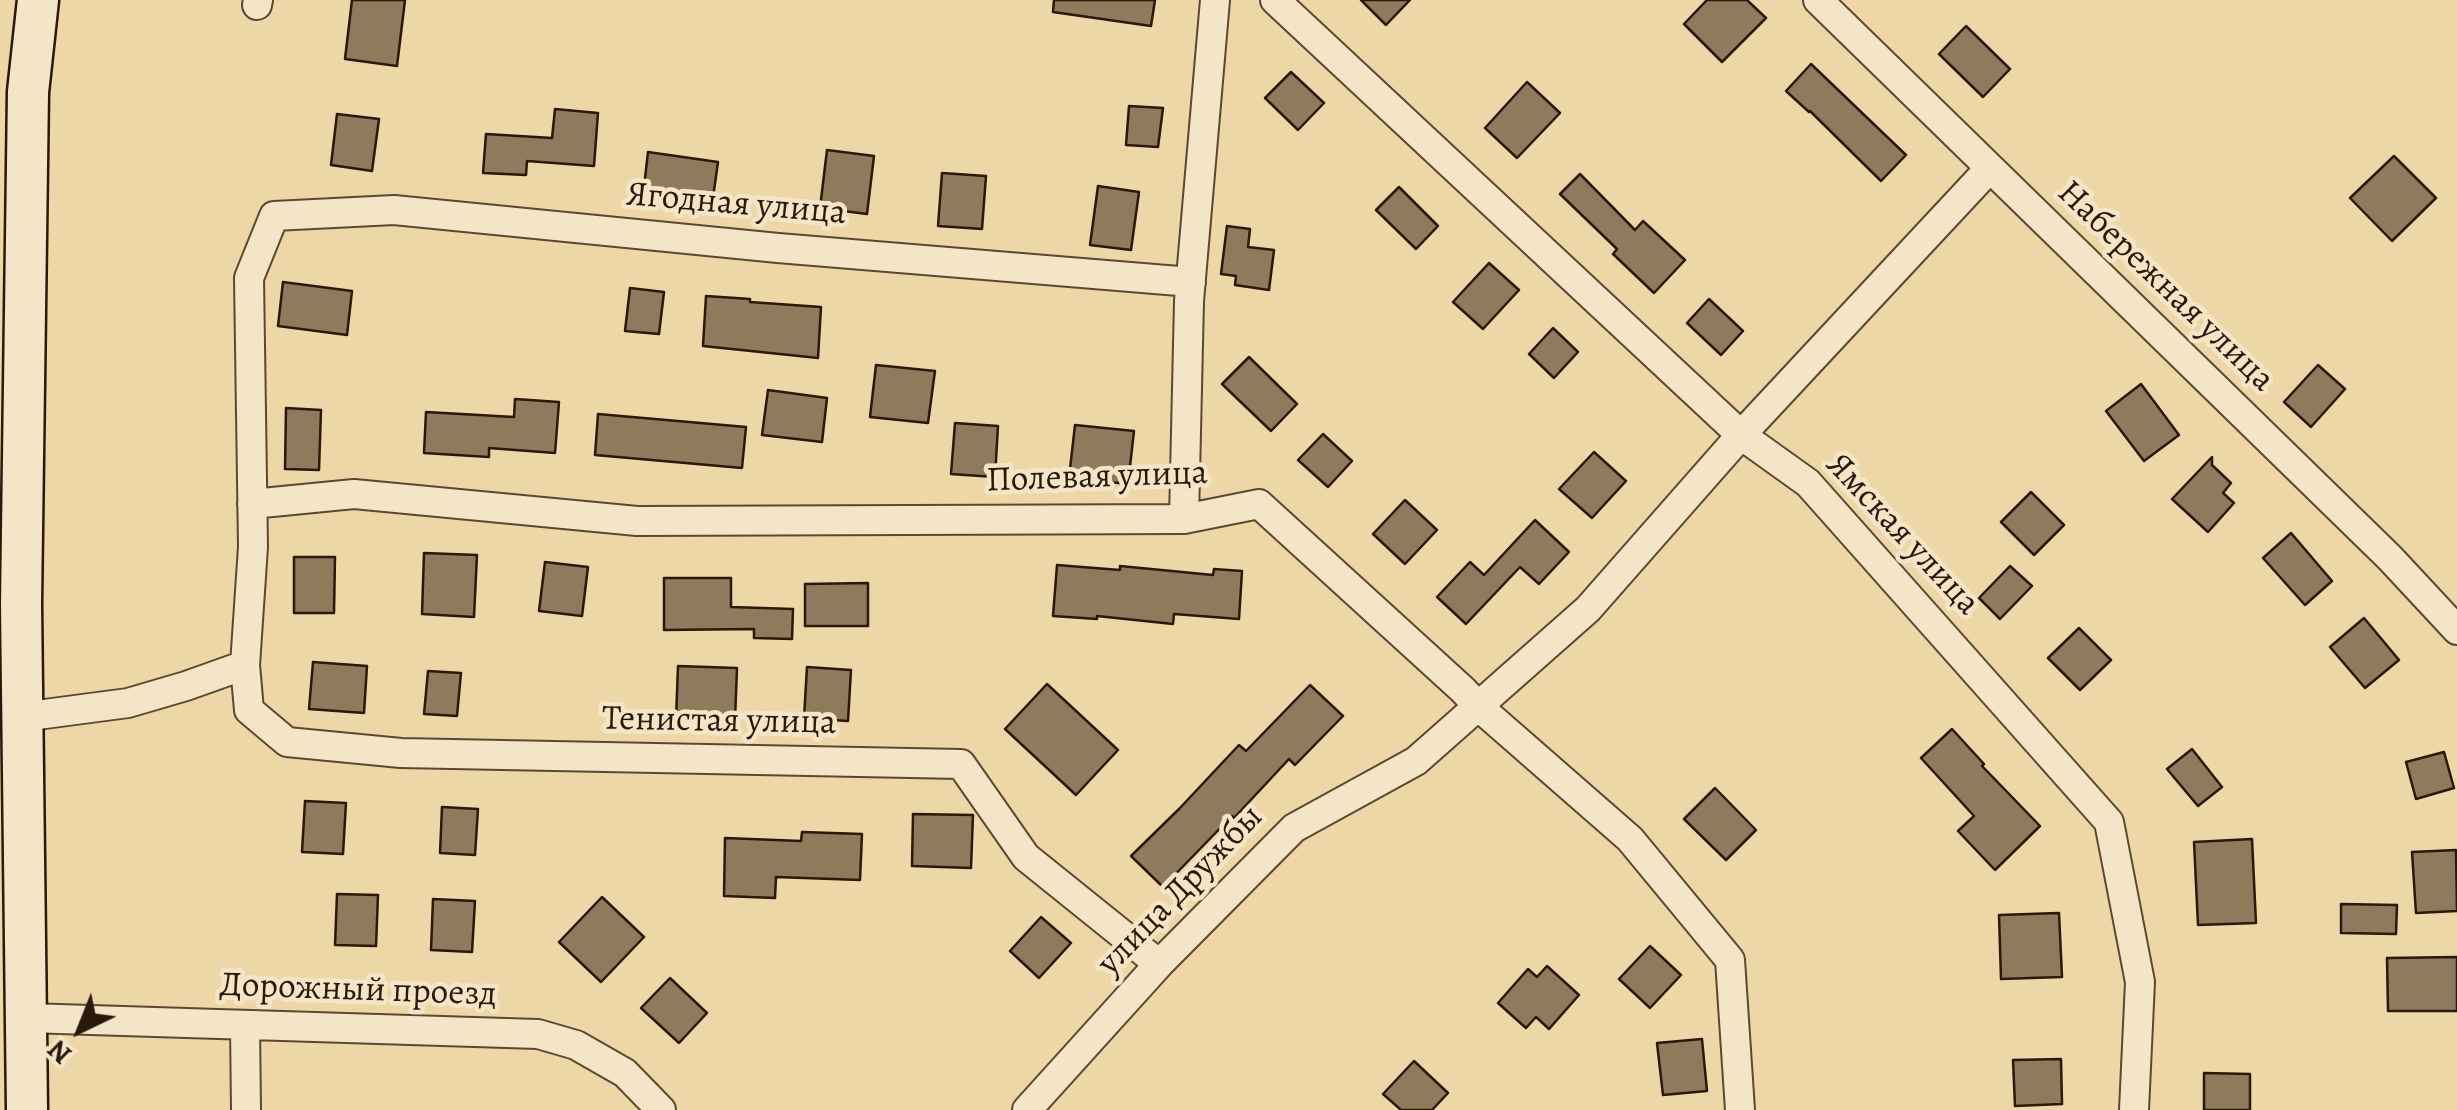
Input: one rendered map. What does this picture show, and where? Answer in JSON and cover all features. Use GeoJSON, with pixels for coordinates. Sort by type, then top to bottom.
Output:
{"type":"FeatureCollection","features":[{"type":"Feature","properties":{"kind":"main road"},"geometry":{"type":"LineString","coordinates":[[27,1110],[22,717],[10,604],[14,89],[38,0]]}},
{"type":"Feature","properties":{"kind":"street"},"geometry":{"type":"LineString","coordinates":[[1184,519],[1191,282],[1216,0]]}},
{"type":"Feature","properties":{"kind":"street","name":"Ямская улица"},"geometry":{"type":"LineString","coordinates":[[1275,0],[1741,435],[1808,483],[2108,822],[2140,982],[2134,1110]]}},
{"type":"Feature","properties":{"kind":"street","name":"Набережная улица"},"geometry":{"type":"LineString","coordinates":[[1818,0],[2390,558],[2457,630]]}},
{"type":"Feature","properties":{"kind":"street","name":"улица Дружбы"},"geometry":{"type":"LineString","coordinates":[[1027,1110],[1159,964],[1294,828],[1416,761],[1588,609],[1741,435],[1990,168]]}},
{"type":"Feature","properties":{"kind":"street","name":"Ягодная улица"},"geometry":{"type":"LineString","coordinates":[[252,504],[249,278],[274,216],[394,210],[778,248],[1191,282]]}},
{"type":"Feature","properties":{"kind":"street","name":"Полевая улица"},"geometry":{"type":"LineString","coordinates":[[252,504],[354,494],[636,521],[1184,519],[1259,504],[1479,707],[1630,838],[1730,960],[1740,1110]]}},
{"type":"Feature","properties":{"kind":"street"},"geometry":{"type":"LineString","coordinates":[[22,717],[128,703],[245,665],[252,504]]}},
{"type":"Feature","properties":{"kind":"street","name":"Тенистая улица"},"geometry":{"type":"LineString","coordinates":[[245,665],[249,710],[287,742],[401,753],[961,764],[1026,856],[1159,964]]}},
{"type":"Feature","properties":{"kind":"street","name":"Дорожный проезд"},"geometry":{"type":"LineString","coordinates":[[27,1018],[538,1034],[576,1045],[625,1073],[660,1109]]}},
{"type":"Feature","properties":{"kind":"street"},"geometry":{"type":"LineString","coordinates":[[245,1025],[246,1110]]}},
{"type":"Feature","properties":{"kind":"building"},"geometry":{"type":"Polygon","coordinates":[[[352,0],[405,0],[397,66],[345,59],[352,0]]]}},
{"type":"Feature","properties":{"kind":"building"},"geometry":{"type":"Polygon","coordinates":[[[1054,0],[1155,0],[1151,26],[1053,12],[1054,0]]]}},
{"type":"Feature","properties":{"kind":"building"},"geometry":{"type":"Polygon","coordinates":[[[1361,0],[1410,0],[1386,25],[1361,0]]]}},
{"type":"Feature","properties":{"kind":"building"},"geometry":{"type":"Polygon","coordinates":[[[1707,0],[1747,0],[1766,18],[1722,62],[1684,24],[1707,0]]]}},
{"type":"Feature","properties":{"kind":"building"},"geometry":{"type":"Polygon","coordinates":[[[1966,26],[2010,69],[1983,97],[1939,54],[1966,26]]]}},
{"type":"Feature","properties":{"kind":"building"},"geometry":{"type":"Polygon","coordinates":[[[1811,64],[1906,155],[1881,181],[1786,91],[1811,64]]]}},
{"type":"Feature","properties":{"kind":"building"},"geometry":{"type":"Polygon","coordinates":[[[1291,72],[1324,103],[1298,130],[1265,98],[1291,72]]]}},
{"type":"Feature","properties":{"kind":"building"},"geometry":{"type":"Polygon","coordinates":[[[1527,82],[1560,113],[1517,158],[1485,128],[1527,82]]]}},
{"type":"Feature","properties":{"kind":"building"},"geometry":{"type":"Polygon","coordinates":[[[1129,106],[1163,108],[1158,147],[1126,145],[1129,106]]]}},
{"type":"Feature","properties":{"kind":"building"},"geometry":{"type":"Polygon","coordinates":[[[555,109],[598,113],[594,166],[527,161],[526,175],[483,173],[486,134],[552,138],[555,109]]]}},
{"type":"Feature","properties":{"kind":"building"},"geometry":{"type":"Polygon","coordinates":[[[337,114],[379,119],[372,171],[331,165],[337,114]]]}},
{"type":"Feature","properties":{"kind":"building"},"geometry":{"type":"Polygon","coordinates":[[[827,150],[874,156],[867,214],[820,208],[827,150]]]}},
{"type":"Feature","properties":{"kind":"building"},"geometry":{"type":"Polygon","coordinates":[[[648,152],[718,162],[712,205],[643,196],[648,152]]]}},
{"type":"Feature","properties":{"kind":"building"},"geometry":{"type":"Polygon","coordinates":[[[2394,156],[2436,198],[2392,241],[2350,198],[2394,156]]]}},
{"type":"Feature","properties":{"kind":"building"},"geometry":{"type":"Polygon","coordinates":[[[942,173],[986,176],[982,229],[938,226],[942,173]]]}},
{"type":"Feature","properties":{"kind":"building"},"geometry":{"type":"Polygon","coordinates":[[[1580,174],[1635,230],[1643,221],[1685,260],[1654,293],[1613,254],[1617,249],[1560,194],[1580,174]]]}},
{"type":"Feature","properties":{"kind":"building"},"geometry":{"type":"Polygon","coordinates":[[[1098,186],[1139,192],[1131,250],[1090,245],[1098,186]]]}},
{"type":"Feature","properties":{"kind":"building"},"geometry":{"type":"Polygon","coordinates":[[[1399,187],[1438,226],[1416,249],[1376,210],[1399,187]]]}},
{"type":"Feature","properties":{"kind":"building"},"geometry":{"type":"Polygon","coordinates":[[[1227,226],[1250,229],[1248,247],[1274,250],[1269,290],[1235,285],[1236,276],[1221,274],[1227,226]]]}},
{"type":"Feature","properties":{"kind":"building"},"geometry":{"type":"Polygon","coordinates":[[[1489,263],[1519,290],[1483,329],[1453,302],[1489,263]]]}},
{"type":"Feature","properties":{"kind":"building"},"geometry":{"type":"Polygon","coordinates":[[[283,282],[352,291],[347,335],[278,326],[283,282]]]}},
{"type":"Feature","properties":{"kind":"building"},"geometry":{"type":"Polygon","coordinates":[[[630,288],[664,292],[659,334],[625,331],[630,288]]]}},
{"type":"Feature","properties":{"kind":"building"},"geometry":{"type":"Polygon","coordinates":[[[706,296],[821,307],[818,358],[703,346],[706,296]]]}},
{"type":"Feature","properties":{"kind":"building"},"geometry":{"type":"Polygon","coordinates":[[[1709,299],[1743,331],[1721,355],[1687,323],[1709,299]]]}},
{"type":"Feature","properties":{"kind":"building"},"geometry":{"type":"Polygon","coordinates":[[[1553,328],[1578,352],[1554,378],[1529,354],[1553,328]]]}},
{"type":"Feature","properties":{"kind":"building"},"geometry":{"type":"Polygon","coordinates":[[[1249,357],[1297,404],[1271,431],[1222,384],[1249,357]]]}},
{"type":"Feature","properties":{"kind":"building"},"geometry":{"type":"Polygon","coordinates":[[[876,365],[935,371],[928,423],[870,417],[876,365]]]}},
{"type":"Feature","properties":{"kind":"building"},"geometry":{"type":"Polygon","coordinates":[[[2318,365],[2345,389],[2311,427],[2284,402],[2318,365]]]}},
{"type":"Feature","properties":{"kind":"building"},"geometry":{"type":"Polygon","coordinates":[[[2141,384],[2179,435],[2144,461],[2106,411],[2141,384]]]}},
{"type":"Feature","properties":{"kind":"building"},"geometry":{"type":"Polygon","coordinates":[[[768,390],[827,398],[822,442],[762,435],[768,390]]]}},
{"type":"Feature","properties":{"kind":"building"},"geometry":{"type":"Polygon","coordinates":[[[515,399],[559,402],[555,453],[489,448],[489,457],[424,453],[426,412],[514,417],[515,399]]]}},
{"type":"Feature","properties":{"kind":"building"},"geometry":{"type":"Polygon","coordinates":[[[286,408],[321,410],[319,470],[285,469],[286,408]]]}},
{"type":"Feature","properties":{"kind":"building"},"geometry":{"type":"Polygon","coordinates":[[[598,414],[746,427],[742,468],[595,455],[598,414]]]}},
{"type":"Feature","properties":{"kind":"building"},"geometry":{"type":"Polygon","coordinates":[[[955,423],[998,426],[995,477],[951,474],[955,423]]]}},
{"type":"Feature","properties":{"kind":"building"},"geometry":{"type":"Polygon","coordinates":[[[1075,425],[1134,431],[1128,484],[1069,478],[1075,425]]]}},
{"type":"Feature","properties":{"kind":"building"},"geometry":{"type":"Polygon","coordinates":[[[1323,434],[1352,461],[1328,487],[1298,460],[1323,434]]]}},
{"type":"Feature","properties":{"kind":"building"},"geometry":{"type":"Polygon","coordinates":[[[1594,452],[1626,481],[1592,518],[1559,489],[1594,452]]]}},
{"type":"Feature","properties":{"kind":"building"},"geometry":{"type":"Polygon","coordinates":[[[2212,457],[2212,465],[2231,483],[2223,493],[2234,503],[2208,532],[2172,499],[2212,457]]]}},
{"type":"Feature","properties":{"kind":"building"},"geometry":{"type":"Polygon","coordinates":[[[2031,492],[2064,525],[2034,555],[2001,522],[2031,492]]]}},
{"type":"Feature","properties":{"kind":"building"},"geometry":{"type":"Polygon","coordinates":[[[1405,500],[1437,530],[1405,564],[1373,534],[1405,500]]]}},
{"type":"Feature","properties":{"kind":"building"},"geometry":{"type":"Polygon","coordinates":[[[1535,520],[1569,552],[1539,584],[1520,567],[1466,624],[1437,597],[1470,562],[1484,575],[1535,520]]]}},
{"type":"Feature","properties":{"kind":"building"},"geometry":{"type":"Polygon","coordinates":[[[2291,533],[2332,581],[2305,605],[2263,558],[2291,533]]]}},
{"type":"Feature","properties":{"kind":"building"},"geometry":{"type":"Polygon","coordinates":[[[424,553],[477,555],[474,617],[422,614],[424,553]]]}},
{"type":"Feature","properties":{"kind":"building"},"geometry":{"type":"Polygon","coordinates":[[[294,557],[335,557],[334,613],[294,613],[294,557]]]}},
{"type":"Feature","properties":{"kind":"building"},"geometry":{"type":"Polygon","coordinates":[[[545,562],[588,567],[582,616],[539,611],[545,562]]]}},
{"type":"Feature","properties":{"kind":"building"},"geometry":{"type":"Polygon","coordinates":[[[1057,565],[1120,570],[1120,566],[1213,575],[1214,569],[1242,571],[1239,619],[1174,614],[1173,624],[1053,616],[1057,565]]]}},
{"type":"Feature","properties":{"kind":"building"},"geometry":{"type":"Polygon","coordinates":[[[2010,566],[2032,586],[2000,619],[1979,598],[2010,566]]]}},
{"type":"Feature","properties":{"kind":"building"},"geometry":{"type":"Polygon","coordinates":[[[664,578],[731,578],[731,607],[793,609],[792,639],[754,638],[754,629],[664,630],[664,578]]]}},
{"type":"Feature","properties":{"kind":"building"},"geometry":{"type":"Polygon","coordinates":[[[868,583],[868,626],[805,626],[805,584],[868,583]]]}},
{"type":"Feature","properties":{"kind":"building"},"geometry":{"type":"Polygon","coordinates":[[[2364,618],[2399,660],[2365,688],[2330,647],[2364,618]]]}},
{"type":"Feature","properties":{"kind":"building"},"geometry":{"type":"Polygon","coordinates":[[[2079,628],[2111,660],[2080,690],[2048,658],[2079,628]]]}},
{"type":"Feature","properties":{"kind":"building"},"geometry":{"type":"Polygon","coordinates":[[[313,662],[367,666],[364,713],[309,709],[313,662]]]}},
{"type":"Feature","properties":{"kind":"building"},"geometry":{"type":"Polygon","coordinates":[[[678,666],[737,668],[735,720],[676,719],[678,666]]]}},
{"type":"Feature","properties":{"kind":"building"},"geometry":{"type":"Polygon","coordinates":[[[807,667],[851,670],[848,721],[804,718],[807,667]]]}},
{"type":"Feature","properties":{"kind":"building"},"geometry":{"type":"Polygon","coordinates":[[[428,671],[461,673],[457,716],[424,714],[428,671]]]}},
{"type":"Feature","properties":{"kind":"building"},"geometry":{"type":"Polygon","coordinates":[[[1047,684],[1118,750],[1076,795],[1005,729],[1047,684]]]}},
{"type":"Feature","properties":{"kind":"building"},"geometry":{"type":"Polygon","coordinates":[[[1310,685],[1343,716],[1295,765],[1289,759],[1163,887],[1131,856],[1239,745],[1246,751],[1310,685]]]}},
{"type":"Feature","properties":{"kind":"building"},"geometry":{"type":"Polygon","coordinates":[[[1952,729],[2040,826],[1995,870],[1958,831],[1974,816],[1921,758],[1952,729]]]}},
{"type":"Feature","properties":{"kind":"building"},"geometry":{"type":"Polygon","coordinates":[[[2192,749],[2222,787],[2198,806],[2167,769],[2192,749]]]}},
{"type":"Feature","properties":{"kind":"building"},"geometry":{"type":"Polygon","coordinates":[[[2444,752],[2454,788],[2416,799],[2406,762],[2444,752]]]}},
{"type":"Feature","properties":{"kind":"building"},"geometry":{"type":"Polygon","coordinates":[[[1715,788],[1756,830],[1726,860],[1684,819],[1715,788]]]}},
{"type":"Feature","properties":{"kind":"building"},"geometry":{"type":"Polygon","coordinates":[[[305,801],[346,803],[343,854],[302,852],[305,801]]]}},
{"type":"Feature","properties":{"kind":"building"},"geometry":{"type":"Polygon","coordinates":[[[442,807],[478,809],[475,855],[440,853],[442,807]]]}},
{"type":"Feature","properties":{"kind":"building"},"geometry":{"type":"Polygon","coordinates":[[[913,814],[973,815],[971,868],[912,866],[913,814]]]}},
{"type":"Feature","properties":{"kind":"building"},"geometry":{"type":"Polygon","coordinates":[[[802,832],[862,834],[860,880],[776,877],[775,898],[724,896],[725,838],[801,841],[802,832]]]}},
{"type":"Feature","properties":{"kind":"building"},"geometry":{"type":"Polygon","coordinates":[[[2252,839],[2256,923],[2198,925],[2194,842],[2252,839]]]}},
{"type":"Feature","properties":{"kind":"building"},"geometry":{"type":"Polygon","coordinates":[[[2456,850],[2457,911],[2416,913],[2412,852],[2456,850]]]}},
{"type":"Feature","properties":{"kind":"building"},"geometry":{"type":"Polygon","coordinates":[[[337,894],[378,895],[376,946],[335,945],[337,894]]]}},
{"type":"Feature","properties":{"kind":"building"},"geometry":{"type":"Polygon","coordinates":[[[602,897],[644,937],[601,982],[559,942],[602,897]]]}},
{"type":"Feature","properties":{"kind":"building"},"geometry":{"type":"Polygon","coordinates":[[[433,899],[475,901],[472,952],[431,950],[433,899]]]}},
{"type":"Feature","properties":{"kind":"building"},"geometry":{"type":"Polygon","coordinates":[[[2341,904],[2397,905],[2396,934],[2341,933],[2341,904]]]}},
{"type":"Feature","properties":{"kind":"building"},"geometry":{"type":"Polygon","coordinates":[[[2059,913],[2062,977],[2001,979],[1999,915],[2059,913]]]}},
{"type":"Feature","properties":{"kind":"building"},"geometry":{"type":"Polygon","coordinates":[[[1041,917],[1071,943],[1039,978],[1010,951],[1041,917]]]}},
{"type":"Feature","properties":{"kind":"building"},"geometry":{"type":"Polygon","coordinates":[[[1650,946],[1681,975],[1650,1008],[1619,979],[1650,946]]]}},
{"type":"Feature","properties":{"kind":"building"},"geometry":{"type":"Polygon","coordinates":[[[2457,957],[2457,1011],[2388,1011],[2387,958],[2457,957]]]}},
{"type":"Feature","properties":{"kind":"building"},"geometry":{"type":"Polygon","coordinates":[[[1547,966],[1579,995],[1549,1029],[1536,1017],[1526,1028],[1498,1003],[1528,969],[1537,977],[1547,966]]]}},
{"type":"Feature","properties":{"kind":"building"},"geometry":{"type":"Polygon","coordinates":[[[670,978],[707,1013],[679,1043],[641,1008],[670,978]]]}},
{"type":"Feature","properties":{"kind":"building"},"geometry":{"type":"Polygon","coordinates":[[[1702,1039],[1707,1091],[1663,1095],[1657,1043],[1702,1039]]]}},
{"type":"Feature","properties":{"kind":"building"},"geometry":{"type":"Polygon","coordinates":[[[2061,1059],[2062,1104],[2015,1106],[2013,1060],[2061,1059]]]}},
{"type":"Feature","properties":{"kind":"building"},"geometry":{"type":"Polygon","coordinates":[[[1414,1061],[1448,1093],[1432,1110],[1401,1110],[1383,1094],[1414,1061]]]}},
{"type":"Feature","properties":{"kind":"building"},"geometry":{"type":"Polygon","coordinates":[[[2204,1073],[2250,1074],[2250,1110],[2204,1110],[2204,1073]]]}}]}
